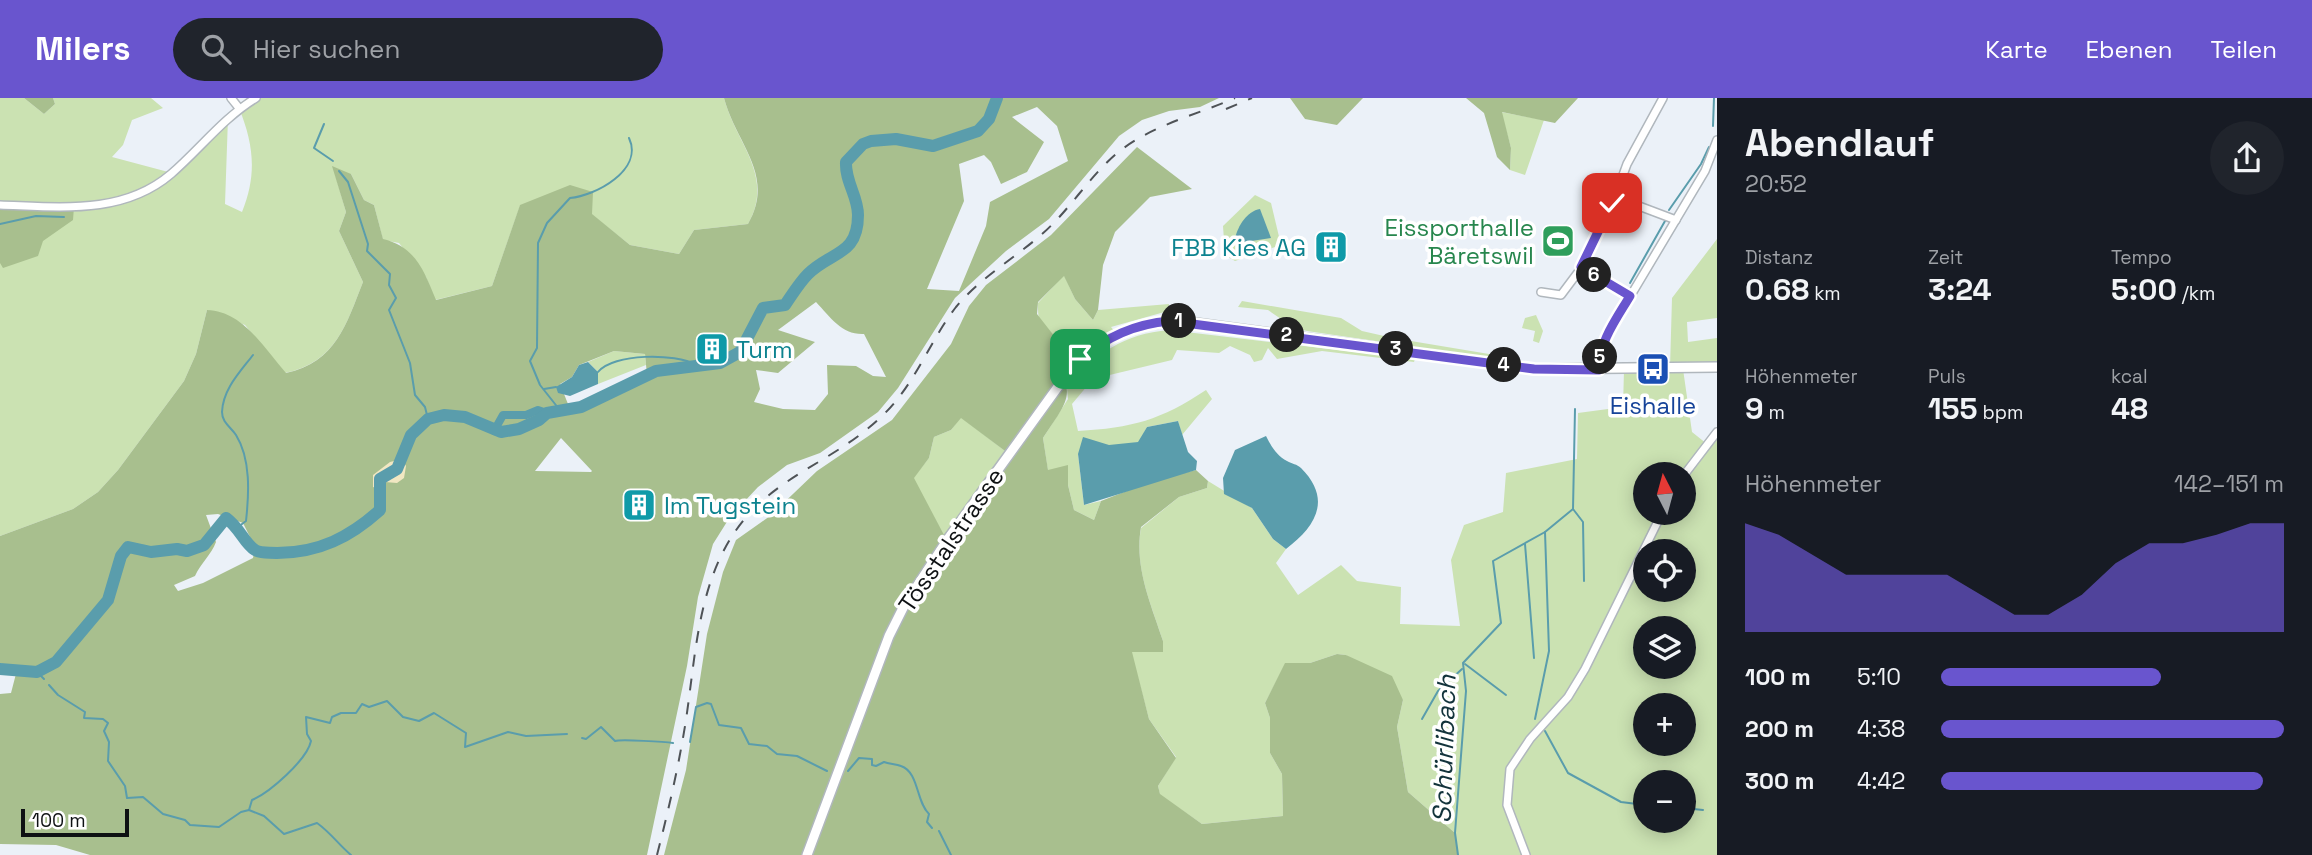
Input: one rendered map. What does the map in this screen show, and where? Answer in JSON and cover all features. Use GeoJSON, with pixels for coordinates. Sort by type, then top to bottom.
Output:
{"type":"FeatureCollection","features":[{"type":"Feature","properties":{"kind":"main road","name":"Tösstalstrasse"},"geometry":{"type":"LineString","coordinates":[[807,855],[886,646],[909,598],[948,538],[1080,359],[1096,346],[1134,326],[1170,321],[1534,369],[1717,367]]}},
{"type":"Feature","properties":{"kind":"street"},"geometry":{"type":"LineString","coordinates":[[230,98],[239,108]]}},
{"type":"Feature","properties":{"kind":"street"},"geometry":{"type":"LineString","coordinates":[[0,205],[75,207],[130,199],[152,188],[172,173],[239,108],[256,98]]}},
{"type":"Feature","properties":{"kind":"street"},"geometry":{"type":"LineString","coordinates":[[1542,292],[1561,295],[1581,267],[1615,197],[1627,164],[1663,98]]}},
{"type":"Feature","properties":{"kind":"street"},"geometry":{"type":"LineString","coordinates":[[1599,370],[1601,354],[1609,332],[1705,171],[1717,140]]}},
{"type":"Feature","properties":{"kind":"street"},"geometry":{"type":"LineString","coordinates":[[1615,197],[1676,220]]}},
{"type":"Feature","properties":{"kind":"street"},"geometry":{"type":"LineString","coordinates":[[1581,267],[1630,296]]}},
{"type":"Feature","properties":{"kind":"street"},"geometry":{"type":"LineString","coordinates":[[1694,462],[1717,432]]}},
{"type":"Feature","properties":{"kind":"street"},"geometry":{"type":"LineString","coordinates":[[1526,855],[1507,805],[1506,785],[1510,769],[1530,739],[1568,696],[1585,669],[1656,525]]}},
{"type":"Feature","properties":{"kind":"green space"},"geometry":{"type":"Polygon","coordinates":[[[0,98],[24,98],[44,114],[55,104],[53,98],[151,98],[163,108],[132,120],[123,145],[112,157],[172,173],[228,118],[225,204],[242,212],[250,185],[252,160],[248,135],[239,108],[256,98],[724,98],[751,160],[757,190],[755,206],[748,224],[694,230],[679,254],[630,245],[591,214],[520,206],[492,286],[435,300],[426,277],[399,243],[383,240],[374,205],[364,200],[351,174],[335,174],[346,212],[339,231],[363,282],[344,327],[328,351],[302,368],[285,373],[245,325],[207,310],[196,354],[184,381],[118,470],[98,492],[73,509],[0,536],[0,98]]]}},
{"type":"Feature","properties":{"kind":"green space"},"geometry":{"type":"Polygon","coordinates":[[[24,98],[53,98],[55,104],[44,114],[24,98]]]}},
{"type":"Feature","properties":{"kind":"green space"},"geometry":{"type":"Polygon","coordinates":[[[724,98],[1219,98],[1200,107],[1169,111],[1142,120],[1119,136],[1049,219],[1006,251],[955,298],[898,388],[878,412],[820,453],[787,465],[758,487],[730,517],[713,544],[698,597],[687,666],[647,855],[90,855],[56,845],[0,844],[0,694],[11,693],[17,670],[0,663],[0,536],[73,509],[98,492],[118,470],[184,381],[196,354],[207,310],[220,312],[242,324],[261,342],[286,373],[303,368],[328,351],[344,327],[363,282],[339,231],[346,212],[332,166],[351,174],[364,200],[374,205],[383,239],[411,254],[423,270],[436,300],[492,286],[520,205],[570,185],[593,192],[592,214],[630,245],[679,254],[694,230],[748,224],[756,206],[756,175],[724,98]],[[1037,107],[1012,117],[1044,142],[1027,172],[1001,184],[991,162],[984,155],[959,164],[964,201],[927,289],[959,291],[986,226],[990,202],[1068,161],[1057,126],[1037,107]],[[816,302],[778,330],[815,342],[778,373],[756,370],[760,389],[754,402],[783,409],[815,410],[828,394],[827,365],[856,366],[873,376],[886,377],[864,334],[843,329],[816,302]],[[614,351],[579,365],[572,377],[560,384],[570,409],[589,405],[647,375],[645,354],[614,351]],[[561,438],[535,471],[591,472],[561,438]],[[218,514],[206,515],[216,542],[195,576],[174,585],[178,591],[203,583],[253,558],[255,547],[243,523],[218,514]]]}},
{"type":"Feature","properties":{"kind":"green space"},"geometry":{"type":"Polygon","coordinates":[[[1290,98],[1363,98],[1337,125],[1305,119],[1290,98]]]}},
{"type":"Feature","properties":{"kind":"green space"},"geometry":{"type":"Polygon","coordinates":[[[1466,98],[1578,98],[1555,123],[1502,112],[1511,148],[1510,170],[1497,157],[1484,113],[1466,98]]]}},
{"type":"Feature","properties":{"kind":"green space"},"geometry":{"type":"Polygon","coordinates":[[[1501,112],[1544,120],[1525,175],[1510,170],[1511,148],[1501,112]]]}},
{"type":"Feature","properties":{"kind":"green space"},"geometry":{"type":"Polygon","coordinates":[[[1137,147],[1192,189],[1150,197],[1115,232],[1103,265],[1098,310],[1093,320],[1075,299],[1064,276],[1038,302],[1037,314],[1062,346],[1053,364],[1066,384],[1067,393],[1061,409],[1043,438],[1048,470],[1068,465],[1068,485],[1074,510],[1094,520],[1101,501],[1155,480],[1196,470],[1208,481],[1207,488],[1179,497],[1141,527],[1139,542],[1142,571],[1163,641],[1163,652],[1132,652],[1149,719],[1176,758],[1158,786],[1160,794],[1202,824],[1283,816],[1282,774],[1270,753],[1270,718],[1265,703],[1285,663],[1310,663],[1337,654],[1346,655],[1392,676],[1403,700],[1397,727],[1408,792],[1455,833],[1458,855],[664,855],[686,770],[707,634],[723,572],[736,540],[770,516],[817,471],[892,420],[951,344],[969,306],[986,285],[1051,235],[1137,147]],[[961,418],[951,430],[934,437],[929,458],[914,478],[944,535],[1005,451],[961,418]]]}},
{"type":"Feature","properties":{"kind":"green space"},"geometry":{"type":"Polygon","coordinates":[[[1255,195],[1271,203],[1281,245],[1235,261],[1225,255],[1223,226],[1255,195]]]}},
{"type":"Feature","properties":{"kind":"green space"},"geometry":{"type":"Polygon","coordinates":[[[0,205],[74,207],[73,220],[43,241],[38,256],[3,268],[0,263],[0,205]]]}},
{"type":"Feature","properties":{"kind":"green space"},"geometry":{"type":"Polygon","coordinates":[[[1717,239],[1717,318],[1687,322],[1688,342],[1717,338],[1717,367],[1683,369],[1692,432],[1707,444],[1717,432],[1717,855],[1458,855],[1455,833],[1408,792],[1397,727],[1403,700],[1346,655],[1337,654],[1310,663],[1286,663],[1265,703],[1270,718],[1270,753],[1282,774],[1283,816],[1202,824],[1160,795],[1158,786],[1176,757],[1149,719],[1131,652],[1163,651],[1163,641],[1142,571],[1139,543],[1141,528],[1179,497],[1207,488],[1208,481],[1252,508],[1273,539],[1286,549],[1276,563],[1298,595],[1341,565],[1357,581],[1401,587],[1400,624],[1460,626],[1451,560],[1464,525],[1503,512],[1506,473],[1577,459],[1578,413],[1623,407],[1624,370],[1670,368],[1672,298],[1717,239]]]}},
{"type":"Feature","properties":{"kind":"green space"},"geometry":{"type":"Polygon","coordinates":[[[1064,275],[1075,299],[1093,320],[1098,310],[1169,304],[1168,311],[1111,327],[1117,334],[1065,377],[1053,361],[1045,343],[1039,323],[1038,303],[1064,275]]]}},
{"type":"Feature","properties":{"kind":"green space"},"geometry":{"type":"Polygon","coordinates":[[[1242,301],[1341,318],[1362,331],[1393,338],[1507,357],[1506,360],[1307,331],[1280,324],[1281,319],[1268,310],[1238,307],[1242,301]]]}},
{"type":"Feature","properties":{"kind":"green space"},"geometry":{"type":"Polygon","coordinates":[[[1536,315],[1543,331],[1539,343],[1533,341],[1535,331],[1522,328],[1525,318],[1536,315]]]}},
{"type":"Feature","properties":{"kind":"green space"},"geometry":{"type":"Polygon","coordinates":[[[1169,330],[1415,359],[1414,362],[1322,351],[1277,359],[1268,348],[1262,360],[1254,362],[1250,355],[1230,346],[1219,353],[1177,350],[1172,360],[1093,379],[1072,404],[1078,431],[1114,428],[1145,421],[1175,409],[1206,390],[1212,399],[1182,435],[1178,421],[1147,427],[1139,442],[1078,454],[1084,505],[1101,501],[1094,520],[1074,510],[1068,485],[1048,471],[1043,438],[1068,399],[1067,388],[1088,365],[1124,341],[1169,330]]]}},
{"type":"Feature","properties":{"kind":"green space"},"geometry":{"type":"Polygon","coordinates":[[[614,351],[645,354],[646,365],[598,384],[598,372],[588,362],[614,351]]]}},
{"type":"Feature","properties":{"kind":"green space"},"geometry":{"type":"Polygon","coordinates":[[[961,417],[1005,451],[944,536],[913,478],[929,458],[934,437],[951,430],[961,417]]]}},
{"type":"Feature","properties":{"kind":"sand"},"geometry":{"type":"Polygon","coordinates":[[[402,459],[406,466],[404,478],[397,483],[385,482],[382,490],[373,487],[373,475],[390,462],[402,459]]]}},
{"type":"Feature","properties":{"kind":"water"},"geometry":{"type":"Polygon","coordinates":[[[1260,209],[1271,238],[1245,242],[1235,238],[1244,220],[1260,209]]]}},
{"type":"Feature","properties":{"kind":"water"},"geometry":{"type":"Polygon","coordinates":[[[588,362],[598,372],[598,384],[570,396],[558,393],[556,387],[572,377],[579,365],[588,362]]]}},
{"type":"Feature","properties":{"kind":"water"},"geometry":{"type":"Polygon","coordinates":[[[1178,421],[1188,452],[1197,461],[1196,470],[1084,505],[1078,454],[1083,437],[1109,445],[1138,442],[1147,427],[1178,421]]]}},
{"type":"Feature","properties":{"kind":"water"},"geometry":{"type":"Polygon","coordinates":[[[1266,436],[1280,456],[1301,468],[1311,480],[1318,502],[1312,522],[1286,549],[1273,539],[1252,508],[1224,494],[1223,478],[1235,450],[1266,436]]]}},
{"type":"Feature","properties":{"kind":"waterway"},"geometry":{"type":"LineString","coordinates":[[0,669],[37,672],[56,662],[108,600],[121,556],[128,547],[151,552],[177,549],[187,551],[204,545],[226,518],[257,551],[277,553],[320,547],[357,528],[380,510],[380,479],[397,469],[411,435],[428,419],[444,415],[465,417],[501,432],[519,429],[539,420],[547,413],[581,407],[656,371],[720,363],[740,352],[763,308],[785,305],[808,274],[842,251],[853,238],[858,215],[847,176],[846,162],[863,144],[896,139],[933,146],[978,131],[989,119],[997,98]]}},
{"type":"Feature","properties":{"kind":"waterway","name":"Schürlibach"},"geometry":{"type":"LineString","coordinates":[[1713,126],[1714,98]]}},
{"type":"Feature","properties":{"kind":"waterway"},"geometry":{"type":"LineString","coordinates":[[324,124],[314,148],[333,161]]}},
{"type":"Feature","properties":{"kind":"waterway"},"geometry":{"type":"LineString","coordinates":[[559,409],[540,385],[530,361],[537,348],[538,243],[547,223],[570,198],[604,187],[624,171],[632,150],[629,138]]}},
{"type":"Feature","properties":{"kind":"waterway","name":"Schürlibach"},"geometry":{"type":"LineString","coordinates":[[1669,210],[1701,164],[1709,147]]}},
{"type":"Feature","properties":{"kind":"waterway"},"geometry":{"type":"LineString","coordinates":[[339,171],[348,182],[368,244],[367,251],[390,274],[389,285],[396,298],[389,310],[410,363],[415,395],[425,407],[428,419]]}},
{"type":"Feature","properties":{"kind":"waterway"},"geometry":{"type":"LineString","coordinates":[[0,224],[36,216],[64,217]]}},
{"type":"Feature","properties":{"kind":"waterway","name":"Schürlibach"},"geometry":{"type":"LineString","coordinates":[[1630,283],[1665,221]]}},
{"type":"Feature","properties":{"kind":"waterway"},"geometry":{"type":"LineString","coordinates":[[238,527],[246,521],[247,466],[241,444],[225,422],[222,412],[229,388],[253,355]]}},
{"type":"Feature","properties":{"kind":"waterway"},"geometry":{"type":"LineString","coordinates":[[598,372],[617,361],[630,358],[674,358],[696,365]]}},
{"type":"Feature","properties":{"kind":"waterway"},"geometry":{"type":"LineString","coordinates":[[544,389],[556,387]]}},
{"type":"Feature","properties":{"kind":"waterway","name":"Schürlibach"},"geometry":{"type":"LineString","coordinates":[[1458,855],[1455,833],[1466,691],[1463,663],[1501,623],[1493,561],[1545,532],[1573,509],[1575,409]]}},
{"type":"Feature","properties":{"kind":"waterway"},"geometry":{"type":"LineString","coordinates":[[494,431],[503,415],[526,415],[538,410],[547,413]]}},
{"type":"Feature","properties":{"kind":"waterway"},"geometry":{"type":"LineString","coordinates":[[1573,509],[1583,522],[1584,581]]}},
{"type":"Feature","properties":{"kind":"waterway"},"geometry":{"type":"LineString","coordinates":[[1535,719],[1549,651],[1545,532]]}},
{"type":"Feature","properties":{"kind":"waterway"},"geometry":{"type":"LineString","coordinates":[[1525,544],[1534,658]]}},
{"type":"Feature","properties":{"kind":"waterway"},"geometry":{"type":"LineString","coordinates":[[1465,664],[1506,695]]}},
{"type":"Feature","properties":{"kind":"waterway"},"geometry":{"type":"LineString","coordinates":[[1422,719],[1438,691],[1462,669]]}},
{"type":"Feature","properties":{"kind":"waterway"},"geometry":{"type":"LineString","coordinates":[[37,672],[44,679]]}},
{"type":"Feature","properties":{"kind":"waterway"},"geometry":{"type":"LineString","coordinates":[[49,685],[58,695],[85,712],[84,718],[103,719],[108,723],[104,731],[109,742],[108,761],[125,786],[127,798],[143,797],[163,814],[185,820],[190,825],[219,827],[241,812],[249,810],[264,816],[284,834],[317,823],[351,855]]}},
{"type":"Feature","properties":{"kind":"waterway"},"geometry":{"type":"LineString","coordinates":[[249,810],[252,800],[286,775],[308,749],[311,741],[307,734],[306,717],[330,723],[332,717],[341,713],[356,713],[362,704],[369,707],[387,701],[403,717],[419,721],[434,713],[466,733],[465,747],[508,732],[526,736],[567,734]]}},
{"type":"Feature","properties":{"kind":"waterway"},"geometry":{"type":"LineString","coordinates":[[690,742],[696,707],[707,703],[711,704],[719,725],[741,728],[749,744],[767,746],[777,754],[797,756],[827,771]]}},
{"type":"Feature","properties":{"kind":"waterway"},"geometry":{"type":"LineString","coordinates":[[582,738],[586,739],[601,727],[615,741],[673,743]]}},
{"type":"Feature","properties":{"kind":"waterway"},"geometry":{"type":"LineString","coordinates":[[1545,731],[1568,773],[1621,802],[1633,804]]}},
{"type":"Feature","properties":{"kind":"waterway"},"geometry":{"type":"LineString","coordinates":[[848,771],[859,758],[872,759],[872,765],[876,766],[884,762],[907,769],[929,814],[927,822],[932,828]]}},
{"type":"Feature","properties":{"kind":"waterway"},"geometry":{"type":"LineString","coordinates":[[1696,809],[1703,810]]}},
{"type":"Feature","properties":{"kind":"waterway"},"geometry":{"type":"LineString","coordinates":[[939,831],[951,855]]}},
{"type":"Feature","properties":{"kind":"railway"},"geometry":{"type":"LineString","coordinates":[[657,855],[679,758],[706,597],[721,556],[737,530],[754,508],[774,491],[839,450],[882,416],[904,391],[956,307],[986,278],[1051,226],[1096,173],[1116,154],[1158,128],[1235,98]]}},
{"type":"Feature","properties":{"kind":"railway"},"geometry":{"type":"LineString","coordinates":[[1226,109],[1252,98]]}},
{"type":"Feature","properties":{"kind":"place","name":"Eissporthalle Bäretswil"},"geometry":{"type":"Point","coordinates":[1558,241]}},
{"type":"Feature","properties":{"kind":"place","name":"FBB Kies AG"},"geometry":{"type":"Point","coordinates":[1331,247]}},
{"type":"Feature","properties":{"kind":"place","name":"Turm"},"geometry":{"type":"Point","coordinates":[712,349]}},
{"type":"Feature","properties":{"kind":"place","name":"Eishalle"},"geometry":{"type":"Point","coordinates":[1653,369]}},
{"type":"Feature","properties":{"kind":"place","name":"Im Tugstein"},"geometry":{"type":"Point","coordinates":[639,505]}},
{"type":"Feature","properties":{"kind":"route"},"geometry":{"type":"LineString","coordinates":[[1080,359],[1096,346],[1134,326],[1151,322],[1188,321],[1534,369],[1599,370],[1601,354],[1609,332],[1630,296],[1581,267],[1612,203]]}}]}
